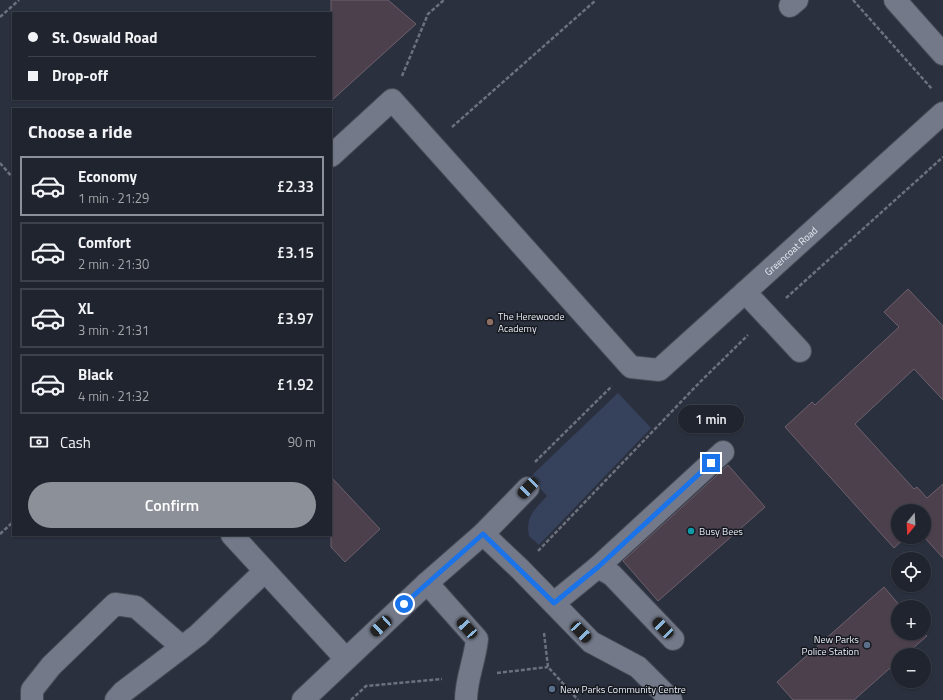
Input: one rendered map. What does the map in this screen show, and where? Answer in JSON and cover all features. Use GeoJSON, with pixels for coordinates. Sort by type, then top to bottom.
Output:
{"type":"FeatureCollection","features":[{"type":"Feature","properties":{"kind":"street"},"geometry":{"type":"LineString","coordinates":[[895,0],[943,54]]}},
{"type":"Feature","properties":{"kind":"street"},"geometry":{"type":"LineString","coordinates":[[332,155],[392,100],[631,367]]}},
{"type":"Feature","properties":{"kind":"street","name":"Greencoat Road"},"geometry":{"type":"LineString","coordinates":[[631,367],[659,370],[943,112]]}},
{"type":"Feature","properties":{"kind":"street"},"geometry":{"type":"LineString","coordinates":[[745,292],[800,351]]}},
{"type":"Feature","properties":{"kind":"street"},"geometry":{"type":"LineString","coordinates":[[554,603],[598,567],[723,452]]}},
{"type":"Feature","properties":{"kind":"street"},"geometry":{"type":"LineString","coordinates":[[303,700],[427,583],[483,534],[528,488]]}},
{"type":"Feature","properties":{"kind":"street"},"geometry":{"type":"LineString","coordinates":[[483,534],[520,569],[591,642],[638,667],[671,700]]}},
{"type":"Feature","properties":{"kind":"street"},"geometry":{"type":"LineString","coordinates":[[233,536],[346,659]]}},
{"type":"Feature","properties":{"kind":"street"},"geometry":{"type":"LineString","coordinates":[[598,567],[612,575],[674,639]]}},
{"type":"Feature","properties":{"kind":"street"},"geometry":{"type":"LineString","coordinates":[[116,700],[124,692],[198,635],[265,570]]}},
{"type":"Feature","properties":{"kind":"street"},"geometry":{"type":"LineString","coordinates":[[427,583],[477,639],[476,652],[466,688],[466,700]]}},
{"type":"Feature","properties":{"kind":"street"},"geometry":{"type":"LineString","coordinates":[[32,700],[32,690],[51,666],[115,604],[136,608],[182,647]]}},
{"type":"Feature","properties":{"kind":"path"},"geometry":{"type":"LineString","coordinates":[[0,17],[19,0]]}},
{"type":"Feature","properties":{"kind":"path"},"geometry":{"type":"LineString","coordinates":[[392,100],[428,14],[444,0]]}},
{"type":"Feature","properties":{"kind":"path"},"geometry":{"type":"LineString","coordinates":[[432,144],[596,0]]}},
{"type":"Feature","properties":{"kind":"path"},"geometry":{"type":"LineString","coordinates":[[853,0],[932,89]]}},
{"type":"Feature","properties":{"kind":"path"},"geometry":{"type":"LineString","coordinates":[[520,569],[700,382],[767,316],[943,156]]}},
{"type":"Feature","properties":{"kind":"path"},"geometry":{"type":"LineString","coordinates":[[0,162],[12,177]]}},
{"type":"Feature","properties":{"kind":"path"},"geometry":{"type":"LineString","coordinates":[[528,488],[526,470],[631,367]]}},
{"type":"Feature","properties":{"kind":"path"},"geometry":{"type":"LineString","coordinates":[[0,534],[12,523]]}},
{"type":"Feature","properties":{"kind":"path"},"geometry":{"type":"LineString","coordinates":[[544,632],[548,667],[578,700]]}},
{"type":"Feature","properties":{"kind":"shaded area"},"geometry":{"type":"Polygon","coordinates":[[[618,393],[651,428],[539,545],[529,536],[528,524],[532,514],[547,496],[530,477],[618,393]]]}},
{"type":"Feature","properties":{"kind":"building"},"geometry":{"type":"Polygon","coordinates":[[[331,0],[388,0],[416,24],[331,101],[332,12],[331,0]]]}},
{"type":"Feature","properties":{"kind":"building"},"geometry":{"type":"Polygon","coordinates":[[[908,289],[943,326],[943,400],[914,369],[855,424],[914,489],[917,487],[927,498],[943,484],[943,558],[930,544],[931,504],[891,504],[891,544],[898,544],[894,548],[785,427],[812,402],[815,405],[899,327],[884,312],[908,289]]]}},
{"type":"Feature","properties":{"kind":"building","name":"Busy Bees"},"geometry":{"type":"Polygon","coordinates":[[[728,465],[765,507],[658,601],[623,561],[728,465]]]}},
{"type":"Feature","properties":{"kind":"building"},"geometry":{"type":"Polygon","coordinates":[[[332,478],[380,529],[345,562],[331,547],[332,478]]]}},
{"type":"Feature","properties":{"kind":"building","name":"New Parks Police Station"},"geometry":{"type":"Polygon","coordinates":[[[884,587],[895,600],[891,600],[891,640],[922,640],[913,648],[891,648],[891,667],[854,700],[793,700],[777,682],[884,587]]]}},
{"type":"Feature","properties":{"kind":"place","name":"The Herewoode Academy"},"geometry":{"type":"Point","coordinates":[490,322]}},
{"type":"Feature","properties":{"kind":"place","name":"Busy Bees"},"geometry":{"type":"Point","coordinates":[691,531]}},
{"type":"Feature","properties":{"kind":"place","name":"New Parks Police Station"},"geometry":{"type":"Point","coordinates":[867,645]}},
{"type":"Feature","properties":{"kind":"place","name":"New Parks Community Centre"},"geometry":{"type":"Point","coordinates":[552,689]}},
{"type":"Feature","properties":{"kind":"route"},"geometry":{"type":"LineString","coordinates":[[404,604],[483,534],[554,603],[598,567],[608,556],[711,463]]}}]}
